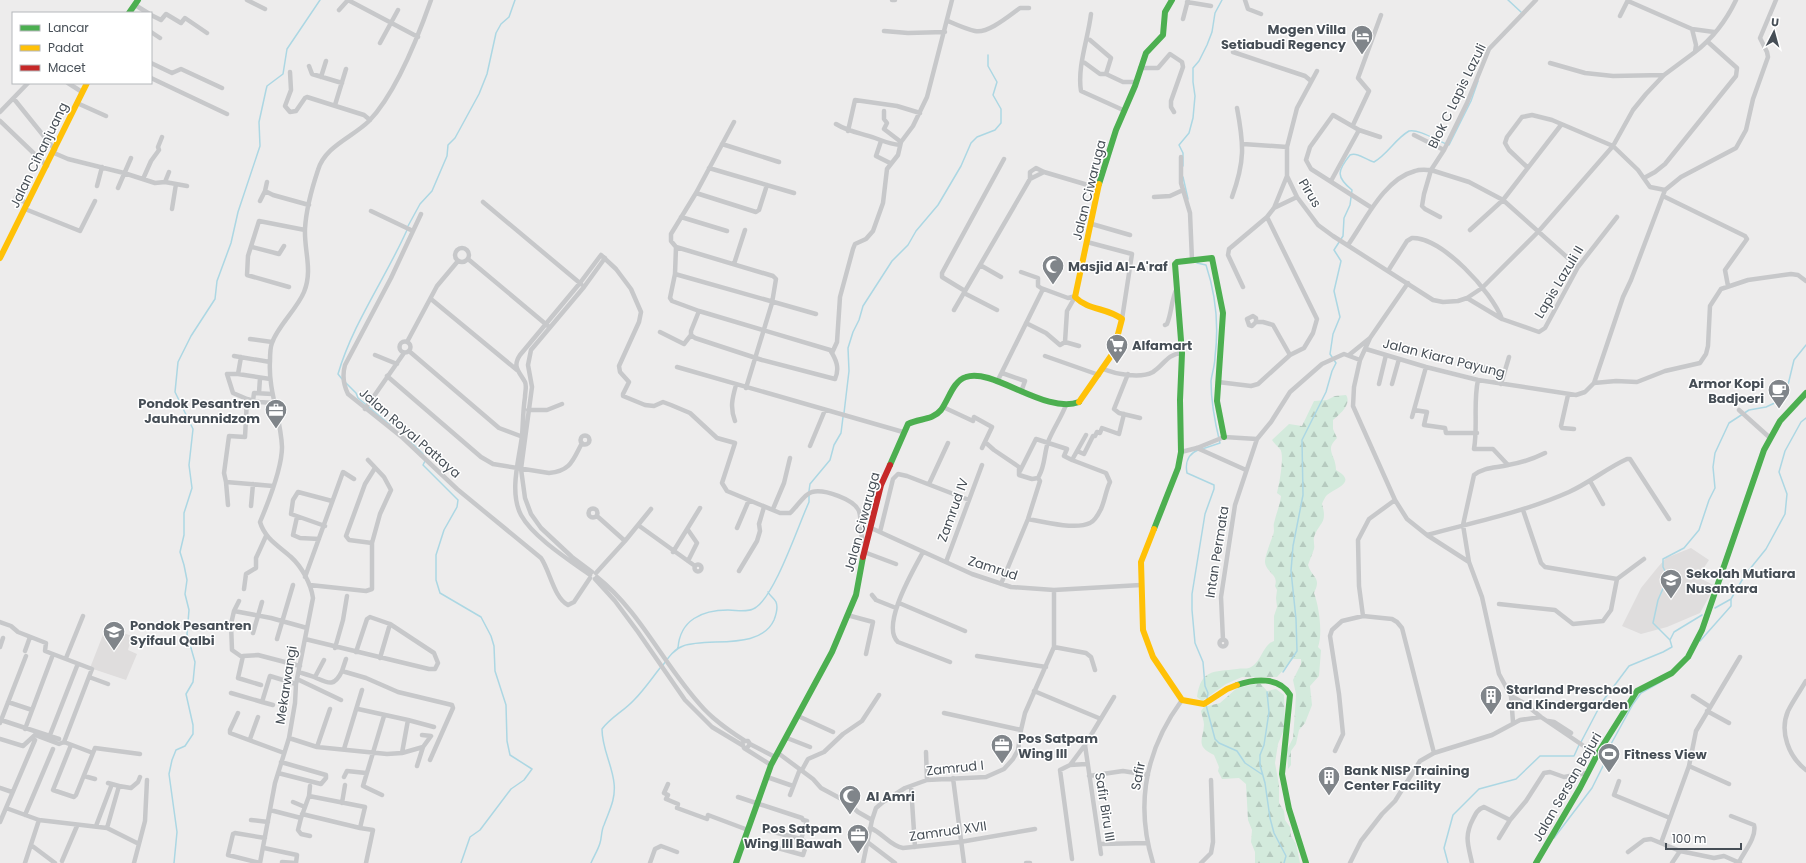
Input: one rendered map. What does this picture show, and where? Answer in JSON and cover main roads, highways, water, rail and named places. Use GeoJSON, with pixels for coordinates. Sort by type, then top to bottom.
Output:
{"type":"FeatureCollection","features":[{"type":"Feature","properties":{"kind":"waterway"},"geometry":{"type":"LineString","coordinates":[[174,863],[177,832],[169,774],[176,750],[185,746],[193,734],[193,725],[186,694],[193,682],[195,662],[187,634],[189,610],[185,594],[187,580],[180,552],[184,535],[184,513],[192,488],[189,465],[193,429],[175,392],[178,362],[191,336],[215,299],[217,281],[231,243],[238,212],[260,146],[259,122],[267,86],[283,74],[287,49],[320,0]]}},
{"type":"Feature","properties":{"kind":"waterway"},"geometry":{"type":"LineString","coordinates":[[408,226],[420,204],[432,191],[447,156],[448,145],[455,138],[479,94],[487,74],[496,33],[501,24],[509,17],[515,0]]}},
{"type":"Feature","properties":{"kind":"waterway"},"geometry":{"type":"LineString","coordinates":[[1183,166],[1183,153],[1179,145],[1189,133],[1193,118],[1195,96],[1193,68],[1199,61],[1207,45],[1212,32],[1215,13],[1222,0]]}},
{"type":"Feature","properties":{"kind":"waterway"},"geometry":{"type":"LineString","coordinates":[[1508,0],[1521,12]]}},
{"type":"Feature","properties":{"kind":"waterway"},"geometry":{"type":"LineString","coordinates":[[844,413],[849,371],[848,348],[863,306],[892,261],[908,245],[916,231],[938,205],[961,166],[971,143],[977,137],[995,130],[1001,123],[1001,109],[993,95],[997,82],[988,66],[988,55]]}},
{"type":"Feature","properties":{"kind":"waterway"},"geometry":{"type":"LineString","coordinates":[[1283,672],[1297,651],[1296,619],[1291,571],[1293,546],[1303,495],[1302,440],[1326,392],[1336,363],[1330,354],[1333,334],[1340,317],[1334,291],[1341,261],[1334,250],[1343,236],[1344,218],[1350,205],[1352,190],[1343,181],[1340,174],[1341,170],[1350,155],[1353,154],[1359,155],[1374,162],[1409,131],[1423,133],[1449,145],[1471,101],[1478,81]]}},
{"type":"Feature","properties":{"kind":"waterway"},"geometry":{"type":"LineString","coordinates":[[1183,177],[1188,199]]}},
{"type":"Feature","properties":{"kind":"waterway"},"geometry":{"type":"LineString","coordinates":[[342,379],[338,374],[344,355],[407,230]]}},
{"type":"Feature","properties":{"kind":"waterway"},"geometry":{"type":"LineString","coordinates":[[1197,263],[1206,265],[1212,288],[1217,322],[1215,363],[1211,381],[1211,389],[1216,428],[1220,443],[1202,449]]}},
{"type":"Feature","properties":{"kind":"waterway"},"geometry":{"type":"LineString","coordinates":[[1670,640],[1653,623],[1658,600],[1668,577],[1663,567],[1663,559],[1684,548],[1699,530],[1709,500],[1715,488],[1713,467],[1715,453],[1729,423],[1749,410],[1766,407],[1779,401],[1787,389],[1794,360],[1806,345]]}},
{"type":"Feature","properties":{"kind":"waterway"},"geometry":{"type":"LineString","coordinates":[[346,383],[356,393],[358,398],[390,425]]}},
{"type":"Feature","properties":{"kind":"waterway"},"geometry":{"type":"LineString","coordinates":[[809,491],[810,484],[830,460],[834,445],[841,433],[843,417]]}},
{"type":"Feature","properties":{"kind":"waterway"},"geometry":{"type":"LineString","coordinates":[[1715,608],[1731,599],[1745,575],[1766,549],[1785,514],[1787,494],[1779,472],[1785,451],[1801,422],[1806,418]]}},
{"type":"Feature","properties":{"kind":"waterway"},"geometry":{"type":"LineString","coordinates":[[410,441],[423,454]]}},
{"type":"Feature","properties":{"kind":"waterway"},"geometry":{"type":"LineString","coordinates":[[1198,450],[1188,459],[1186,466],[1187,473],[1214,485],[1205,514],[1192,594],[1195,643],[1203,662],[1205,686],[1208,693],[1207,699]]}},
{"type":"Feature","properties":{"kind":"waterway"},"geometry":{"type":"LineString","coordinates":[[425,461],[423,465],[458,500],[457,507],[444,530],[436,555],[436,580],[440,593],[481,617],[491,636],[494,646],[495,671],[506,705],[507,741],[510,755],[532,769],[524,780],[511,789],[480,830],[470,837],[461,863]]}},
{"type":"Feature","properties":{"kind":"waterway"},"geometry":{"type":"LineString","coordinates":[[678,648],[683,630],[694,618],[718,610],[752,610],[763,601],[778,576],[785,560],[809,502],[809,495]]}},
{"type":"Feature","properties":{"kind":"waterway"},"geometry":{"type":"LineString","coordinates":[[663,665],[674,651],[680,647],[706,642],[746,639],[757,636],[767,630],[774,620],[777,609],[776,602],[768,592]]}},
{"type":"Feature","properties":{"kind":"waterway"},"geometry":{"type":"LineString","coordinates":[[1700,641],[1731,606],[1731,599]]}},
{"type":"Feature","properties":{"kind":"waterway"},"geometry":{"type":"LineString","coordinates":[[1581,742],[1602,702],[1629,666],[1672,647],[1670,640],[1674,632],[1702,615]]}},
{"type":"Feature","properties":{"kind":"waterway"},"geometry":{"type":"LineString","coordinates":[[591,863],[601,841],[602,830],[612,805],[614,794],[613,776],[602,736],[602,729],[638,696],[660,668]]}},
{"type":"Feature","properties":{"kind":"waterway"},"geometry":{"type":"LineString","coordinates":[[1554,838],[1592,788],[1610,752],[1611,744],[1633,704],[1641,693],[1662,681]]}},
{"type":"Feature","properties":{"kind":"waterway"},"geometry":{"type":"LineString","coordinates":[[1267,692],[1269,712],[1264,745],[1260,755],[1260,765],[1265,783],[1270,818],[1274,833],[1286,856],[1284,863]]}},
{"type":"Feature","properties":{"kind":"waterway"},"geometry":{"type":"LineString","coordinates":[[1206,705],[1215,739],[1219,743],[1237,751],[1245,763],[1263,775]]}},
{"type":"Feature","properties":{"kind":"waterway"},"geometry":{"type":"LineString","coordinates":[[1448,863],[1444,848],[1453,815],[1479,789],[1516,779],[1540,756],[1574,756],[1579,745]]}},
{"type":"Feature","properties":{"kind":"place","name":"Mogen Villa Setiabudi Regency"},"geometry":{"type":"Point","coordinates":[1362,56]}},
{"type":"Feature","properties":{"kind":"place","name":"Masjid Al-A'raf"},"geometry":{"type":"Point","coordinates":[1053,286]}},
{"type":"Feature","properties":{"kind":"place","name":"Alfamart"},"geometry":{"type":"Point","coordinates":[1117,364]}},
{"type":"Feature","properties":{"kind":"place","name":"Armor Kopi Badjoeri"},"geometry":{"type":"Point","coordinates":[1779,410]}},
{"type":"Feature","properties":{"kind":"place","name":"Pondok Pesantren Jauharunnidzom"},"geometry":{"type":"Point","coordinates":[276,430]}},
{"type":"Feature","properties":{"kind":"place","name":"Sekolah Mutiara Nusantara"},"geometry":{"type":"Point","coordinates":[1671,600]}},
{"type":"Feature","properties":{"kind":"place","name":"Pondok Pesantren Syifaul Qalbi"},"geometry":{"type":"Point","coordinates":[114,652]}},
{"type":"Feature","properties":{"kind":"place","name":"Starland Preschool and Kindergarden"},"geometry":{"type":"Point","coordinates":[1491,716]}},
{"type":"Feature","properties":{"kind":"place","name":"Pos Satpam Wing III"},"geometry":{"type":"Point","coordinates":[1002,764]}},
{"type":"Feature","properties":{"kind":"place","name":"Fitness View"},"geometry":{"type":"Point","coordinates":[1609,774]}},
{"type":"Feature","properties":{"kind":"place","name":"Bank NISP Training Center Facility"},"geometry":{"type":"Point","coordinates":[1329,796]}},
{"type":"Feature","properties":{"kind":"place","name":"Al Amri"},"geometry":{"type":"Point","coordinates":[850,816]}},
{"type":"Feature","properties":{"kind":"place","name":"Pos Satpam Wing III Bawah"},"geometry":{"type":"Point","coordinates":[858,854]}}]}
